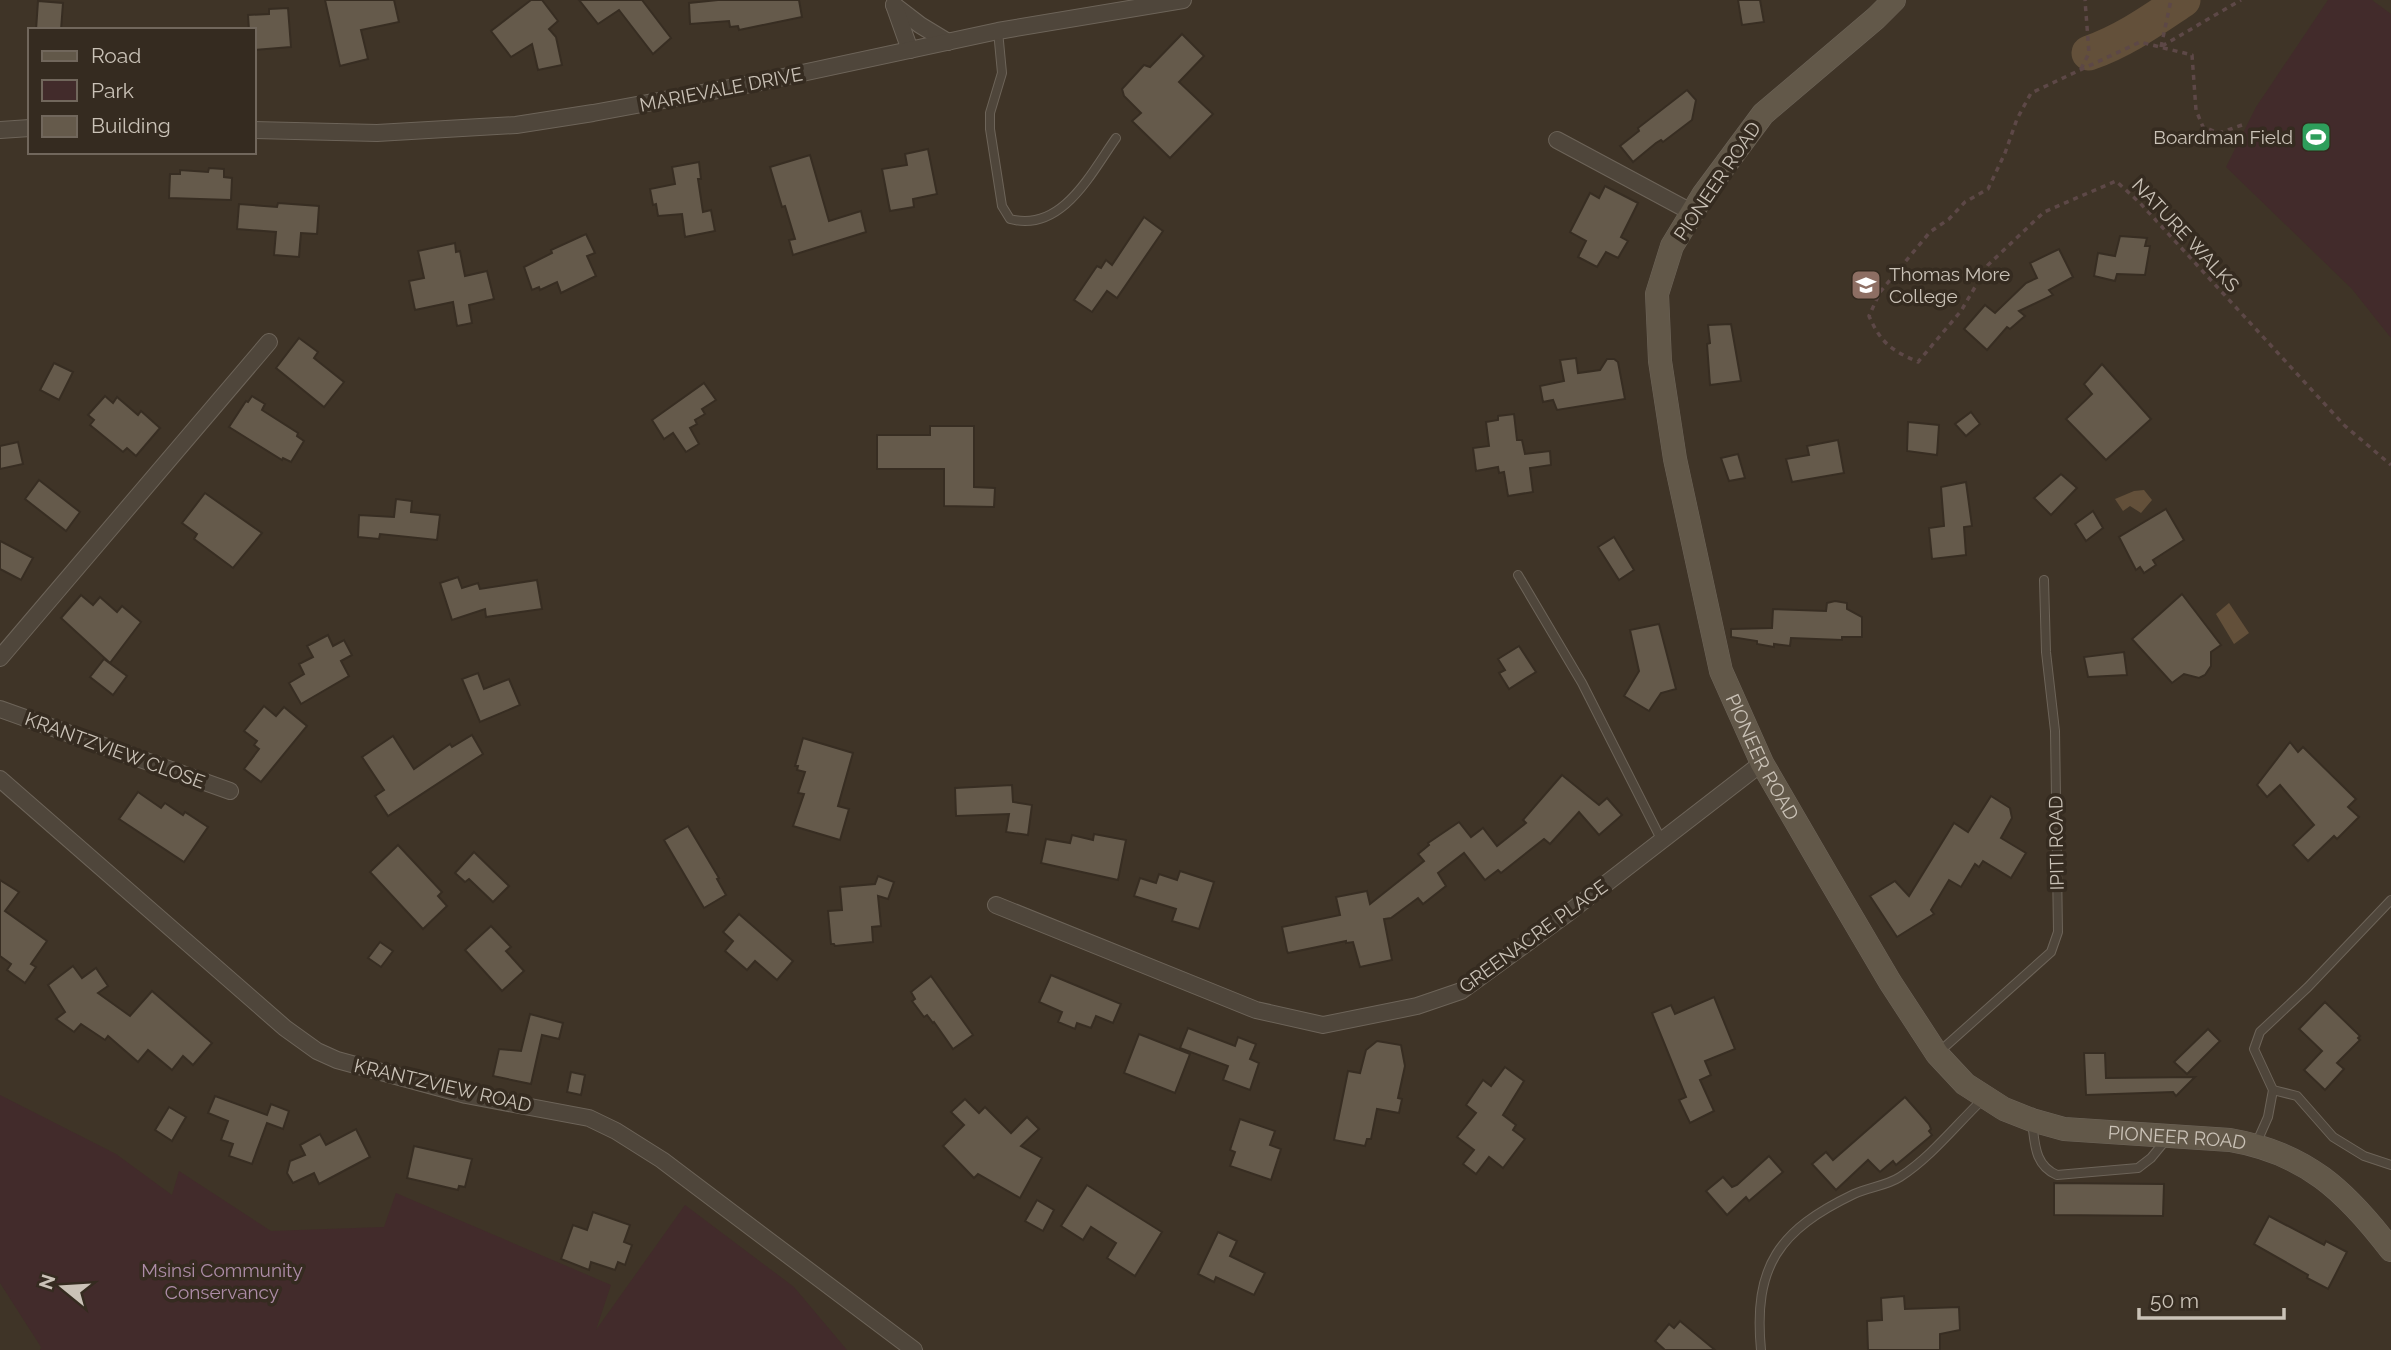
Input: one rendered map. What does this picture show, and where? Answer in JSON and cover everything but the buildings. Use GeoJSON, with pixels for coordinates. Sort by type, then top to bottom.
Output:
{"type":"FeatureCollection","features":[{"type":"Feature","properties":{"kind":"main road","name":"PIONEER ROAD"},"geometry":{"type":"LineString","coordinates":[[1894,0],[1763,114],[1672,246],[1657,294],[1660,361],[1678,472],[1721,671],[1762,763],[1883,970],[1937,1054],[1965,1084],[2004,1109],[2064,1129],[2256,1144],[2305,1165],[2334,1185],[2369,1222],[2391,1251]]}},
{"type":"Feature","properties":{"kind":"street","name":"MARIEVALE DRIVE"},"geometry":{"type":"LineString","coordinates":[[256,130],[377,133],[516,125],[751,84],[998,31],[1183,0]]}},
{"type":"Feature","properties":{"kind":"street"},"geometry":{"type":"LineString","coordinates":[[892,3],[948,42]]}},
{"type":"Feature","properties":{"kind":"street"},"geometry":{"type":"LineString","coordinates":[[892,3],[910,50]]}},
{"type":"Feature","properties":{"kind":"street"},"geometry":{"type":"LineString","coordinates":[[0,130],[28,128]]}},
{"type":"Feature","properties":{"kind":"street"},"geometry":{"type":"LineString","coordinates":[[1557,140],[1693,213]]}},
{"type":"Feature","properties":{"kind":"street"},"geometry":{"type":"LineString","coordinates":[[0,658],[269,342]]}},
{"type":"Feature","properties":{"kind":"street","name":"KRANTZVIEW CLOSE"},"geometry":{"type":"LineString","coordinates":[[0,709],[230,791]]}},
{"type":"Feature","properties":{"kind":"street","name":"GREENACRE PLACE"},"geometry":{"type":"LineString","coordinates":[[996,905],[1256,1010],[1322,1025],[1417,1006],[1461,991],[1568,914],[1762,763]]}},
{"type":"Feature","properties":{"kind":"street","name":"KRANTZVIEW ROAD"},"geometry":{"type":"LineString","coordinates":[[0,779],[309,1046],[337,1060],[369,1069],[466,1095],[589,1118],[616,1131],[662,1160],[914,1350]]}},
{"type":"Feature","properties":{"kind":"lane"},"geometry":{"type":"LineString","coordinates":[[998,31],[1002,73],[990,113],[990,129],[1002,206],[1010,219],[1023,222],[1036,220],[1060,209],[1074,198],[1115,138]]}},
{"type":"Feature","properties":{"kind":"lane"},"geometry":{"type":"LineString","coordinates":[[1518,575],[1582,683],[1662,841]]}},
{"type":"Feature","properties":{"kind":"lane","name":"IPITI ROAD"},"geometry":{"type":"LineString","coordinates":[[1937,1054],[2051,952],[2058,932],[2055,731],[2046,652],[2044,580]]}},
{"type":"Feature","properties":{"kind":"lane"},"geometry":{"type":"LineString","coordinates":[[2256,1144],[2268,1117],[2273,1090],[2254,1049],[2260,1031],[2308,987],[2391,900]]}},
{"type":"Feature","properties":{"kind":"lane"},"geometry":{"type":"LineString","coordinates":[[2273,1090],[2297,1096],[2333,1137],[2364,1156],[2391,1165]]}},
{"type":"Feature","properties":{"kind":"lane"},"geometry":{"type":"LineString","coordinates":[[1761,1350],[1758,1315],[1760,1294],[1764,1278],[1782,1243],[1792,1232],[1840,1201],[1898,1179],[1916,1165],[1984,1097]]}},
{"type":"Feature","properties":{"kind":"lane"},"geometry":{"type":"LineString","coordinates":[[2032,1120],[2038,1158],[2049,1172],[2057,1175],[2138,1168],[2151,1158],[2169,1136]]}},
{"type":"Feature","properties":{"kind":"path"},"geometry":{"type":"LineString","coordinates":[[2080,70],[2089,52],[2085,0]]}},
{"type":"Feature","properties":{"kind":"path"},"geometry":{"type":"LineString","coordinates":[[2161,47],[2171,0]]}},
{"type":"Feature","properties":{"kind":"path","name":"NATURE WALKS"},"geometry":{"type":"LineString","coordinates":[[2161,47],[2241,0]]}},
{"type":"Feature","properties":{"kind":"path","name":"NATURE WALKS"},"geometry":{"type":"LineString","coordinates":[[2242,125],[2219,132],[2203,127],[2196,110],[2192,55],[2140,42],[2031,93],[2017,119],[1988,189],[1965,202],[1949,219],[1930,232],[1880,292],[1869,316],[1878,336],[1898,353],[1918,362],[1961,311],[1988,265],[2044,212],[2116,181],[2140,203],[2344,425],[2391,465]]}},
{"type":"Feature","properties":{"kind":"green space","name":"Boardman Field"},"geometry":{"type":"Polygon","coordinates":[[[2328,0],[2372,0],[2391,14],[2391,338],[2352,289],[2226,167],[2256,107],[2328,0]]]}},
{"type":"Feature","properties":{"kind":"green space","name":"Msinsi Community Conservancy"},"geometry":{"type":"Polygon","coordinates":[[[0,1095],[116,1154],[172,1195],[179,1171],[271,1231],[384,1227],[396,1193],[611,1285],[596,1330],[685,1205],[794,1287],[847,1350],[40,1350],[41,1347],[0,1283],[0,1095]]]}},
{"type":"Feature","properties":{"kind":"shaded area"},"geometry":{"type":"Polygon","coordinates":[[[2144,490],[2152,500],[2141,513],[2130,506],[2123,511],[2115,499],[2134,491],[2144,490]]]}},
{"type":"Feature","properties":{"kind":"shaded area"},"geometry":{"type":"Polygon","coordinates":[[[2229,603],[2249,633],[2234,644],[2216,614],[2229,603]]]}},
{"type":"Feature","properties":{"kind":"waterway"},"geometry":{"type":"LineString","coordinates":[[2089,53],[2126,36],[2183,0]]}},
{"type":"Feature","properties":{"kind":"place","name":"Boardman Field"},"geometry":{"type":"Point","coordinates":[2316,137]}},
{"type":"Feature","properties":{"kind":"place","name":"Thomas More College"},"geometry":{"type":"Point","coordinates":[1866,285]}}]}
